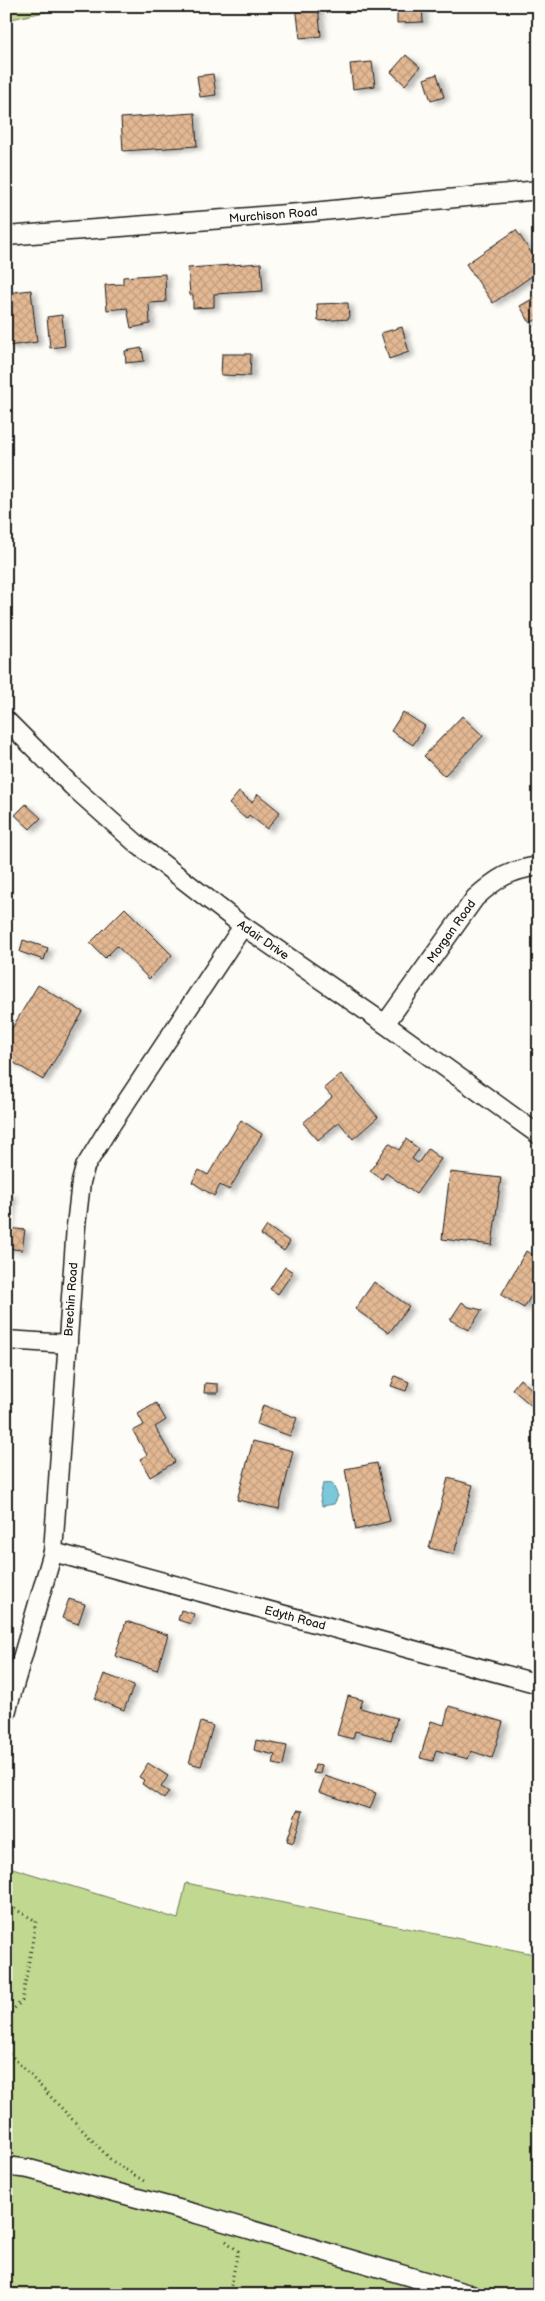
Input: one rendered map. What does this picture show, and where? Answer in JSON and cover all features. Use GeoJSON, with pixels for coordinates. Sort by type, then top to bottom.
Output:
{"type":"FeatureCollection","features":[{"type":"Feature","properties":{"kind":"street","name":"Murchison Road"},"geometry":{"type":"LineString","coordinates":[[6,236],[312,212],[539,190]]}},
{"type":"Feature","properties":{"kind":"street","name":"Adair Drive"},"geometry":{"type":"LineString","coordinates":[[6,720],[72,786],[130,837],[244,926],[385,1024],[539,1135]]}},
{"type":"Feature","properties":{"kind":"street","name":"Morgan Road"},"geometry":{"type":"LineString","coordinates":[[385,1024],[475,898],[494,880],[516,870],[539,866]]}},
{"type":"Feature","properties":{"kind":"street","name":"Brechin Road"},"geometry":{"type":"LineString","coordinates":[[6,1713],[53,1552],[76,1226],[81,1182],[85,1168],[105,1134],[244,926]]}},
{"type":"Feature","properties":{"kind":"street"},"geometry":{"type":"LineString","coordinates":[[6,1340],[68,1344]]}},
{"type":"Feature","properties":{"kind":"street","name":"Edyth Road"},"geometry":{"type":"LineString","coordinates":[[53,1552],[539,1684]]}},
{"type":"Feature","properties":{"kind":"street"},"geometry":{"type":"LineString","coordinates":[[6,2166],[29,2169],[197,2214],[472,2295]]}},
{"type":"Feature","properties":{"kind":"path"},"geometry":{"type":"LineString","coordinates":[[6,1904],[36,1921],[22,2000],[6,2016]]}},
{"type":"Feature","properties":{"kind":"path"},"geometry":{"type":"LineString","coordinates":[[6,2050],[112,2161],[154,2187]]}},
{"type":"Feature","properties":{"kind":"path"},"geometry":{"type":"LineString","coordinates":[[224,2239],[238,2251],[229,2295]]}},
{"type":"Feature","properties":{"kind":"green space"},"geometry":{"type":"Polygon","coordinates":[[[6,6],[73,6],[6,20],[6,6]]]}},
{"type":"Feature","properties":{"kind":"green space"},"geometry":{"type":"Polygon","coordinates":[[[6,1866],[178,1919],[186,1883],[539,1955],[539,2295],[6,2295],[6,1866]]]}},
{"type":"Feature","properties":{"kind":"water"},"geometry":{"type":"Polygon","coordinates":[[[332,1483],[338,1496],[334,1504],[322,1506],[320,1496],[323,1484],[332,1483]]]}},
{"type":"Feature","properties":{"kind":"building"},"geometry":{"type":"Polygon","coordinates":[[[296,6],[318,6],[321,36],[300,38],[296,6]]]}},
{"type":"Feature","properties":{"kind":"building"},"geometry":{"type":"Polygon","coordinates":[[[397,6],[422,6],[423,22],[397,23],[397,6]]]}},
{"type":"Feature","properties":{"kind":"building"},"geometry":{"type":"Polygon","coordinates":[[[406,55],[420,67],[405,85],[391,72],[406,55]]]}},
{"type":"Feature","properties":{"kind":"building"},"geometry":{"type":"Polygon","coordinates":[[[372,62],[375,86],[353,89],[350,64],[372,62]]]}},
{"type":"Feature","properties":{"kind":"building"},"geometry":{"type":"Polygon","coordinates":[[[213,74],[216,95],[200,97],[197,76],[213,74]]]}},
{"type":"Feature","properties":{"kind":"building"},"geometry":{"type":"Polygon","coordinates":[[[437,74],[444,97],[431,101],[424,79],[437,74]]]}},
{"type":"Feature","properties":{"kind":"building"},"geometry":{"type":"Polygon","coordinates":[[[195,113],[197,146],[123,151],[121,118],[195,113]]]}},
{"type":"Feature","properties":{"kind":"building"},"geometry":{"type":"Polygon","coordinates":[[[516,230],[539,264],[539,271],[493,303],[466,264],[516,230]]]}},
{"type":"Feature","properties":{"kind":"building"},"geometry":{"type":"Polygon","coordinates":[[[261,263],[263,291],[214,294],[214,307],[193,308],[193,295],[190,295],[188,268],[261,263]]]}},
{"type":"Feature","properties":{"kind":"building"},"geometry":{"type":"Polygon","coordinates":[[[165,274],[166,302],[149,303],[150,324],[131,328],[127,308],[107,310],[105,285],[123,284],[123,277],[165,274]]]}},
{"type":"Feature","properties":{"kind":"building"},"geometry":{"type":"Polygon","coordinates":[[[31,290],[37,342],[8,346],[6,293],[31,290]]]}},
{"type":"Feature","properties":{"kind":"building"},"geometry":{"type":"Polygon","coordinates":[[[539,295],[539,318],[530,323],[520,306],[539,295]]]}},
{"type":"Feature","properties":{"kind":"building"},"geometry":{"type":"Polygon","coordinates":[[[348,303],[349,319],[318,321],[317,304],[348,303]]]}},
{"type":"Feature","properties":{"kind":"building"},"geometry":{"type":"Polygon","coordinates":[[[62,315],[65,346],[50,348],[47,317],[62,315]]]}},
{"type":"Feature","properties":{"kind":"building"},"geometry":{"type":"Polygon","coordinates":[[[402,327],[409,352],[389,359],[381,333],[402,327]]]}},
{"type":"Feature","properties":{"kind":"building"},"geometry":{"type":"Polygon","coordinates":[[[142,348],[144,361],[126,363],[125,351],[142,348]]]}},
{"type":"Feature","properties":{"kind":"building"},"geometry":{"type":"Polygon","coordinates":[[[222,354],[251,354],[250,376],[221,375],[222,354]]]}},
{"type":"Feature","properties":{"kind":"building"},"geometry":{"type":"Polygon","coordinates":[[[403,712],[425,726],[413,745],[391,731],[403,712]]]}},
{"type":"Feature","properties":{"kind":"building"},"geometry":{"type":"Polygon","coordinates":[[[462,716],[483,736],[444,776],[424,756],[462,716]]]}},
{"type":"Feature","properties":{"kind":"building"},"geometry":{"type":"Polygon","coordinates":[[[239,792],[252,802],[258,794],[280,812],[267,829],[249,815],[246,819],[229,804],[239,792]]]}},
{"type":"Feature","properties":{"kind":"building"},"geometry":{"type":"Polygon","coordinates":[[[26,804],[41,818],[30,829],[15,815],[26,804]]]}},
{"type":"Feature","properties":{"kind":"building"},"geometry":{"type":"Polygon","coordinates":[[[125,908],[172,955],[149,979],[117,946],[105,958],[90,943],[125,908]]]}},
{"type":"Feature","properties":{"kind":"building"},"geometry":{"type":"Polygon","coordinates":[[[23,940],[48,948],[44,960],[20,952],[23,940]]]}},
{"type":"Feature","properties":{"kind":"building"},"geometry":{"type":"Polygon","coordinates":[[[38,985],[83,1012],[43,1080],[6,1058],[6,1038],[38,985]]]}},
{"type":"Feature","properties":{"kind":"building"},"geometry":{"type":"Polygon","coordinates":[[[341,1074],[378,1117],[353,1139],[339,1122],[318,1140],[303,1123],[332,1097],[324,1088],[341,1074]]]}},
{"type":"Feature","properties":{"kind":"building"},"geometry":{"type":"Polygon","coordinates":[[[241,1120],[262,1134],[229,1190],[220,1185],[214,1196],[192,1182],[199,1170],[208,1175],[241,1120]]]}},
{"type":"Feature","properties":{"kind":"building"},"geometry":{"type":"Polygon","coordinates":[[[406,1139],[419,1149],[412,1159],[418,1163],[428,1149],[441,1159],[416,1194],[386,1173],[382,1179],[370,1171],[389,1143],[399,1150],[406,1139]]]}},
{"type":"Feature","properties":{"kind":"building"},"geometry":{"type":"Polygon","coordinates":[[[450,1172],[501,1178],[492,1245],[442,1239],[450,1172]]]}},
{"type":"Feature","properties":{"kind":"building"},"geometry":{"type":"Polygon","coordinates":[[[6,1194],[12,1195],[8,1228],[25,1230],[22,1250],[6,1248],[6,1194]]]}},
{"type":"Feature","properties":{"kind":"building"},"geometry":{"type":"Polygon","coordinates":[[[267,1226],[290,1242],[284,1251],[261,1235],[267,1226]]]}},
{"type":"Feature","properties":{"kind":"building"},"geometry":{"type":"Polygon","coordinates":[[[526,1251],[539,1259],[539,1282],[524,1308],[501,1295],[526,1251]]]}},
{"type":"Feature","properties":{"kind":"building"},"geometry":{"type":"Polygon","coordinates":[[[285,1267],[293,1272],[278,1294],[270,1289],[285,1267]]]}},
{"type":"Feature","properties":{"kind":"building"},"geometry":{"type":"Polygon","coordinates":[[[374,1282],[409,1306],[389,1333],[355,1309],[374,1282]]]}},
{"type":"Feature","properties":{"kind":"building"},"geometry":{"type":"Polygon","coordinates":[[[462,1302],[469,1307],[482,1310],[469,1330],[450,1320],[462,1302]]]}},
{"type":"Feature","properties":{"kind":"building"},"geometry":{"type":"Polygon","coordinates":[[[395,1376],[409,1382],[406,1391],[391,1386],[395,1376]]]}},
{"type":"Feature","properties":{"kind":"building"},"geometry":{"type":"Polygon","coordinates":[[[520,1379],[539,1395],[539,1398],[532,1406],[512,1389],[520,1379]]]}},
{"type":"Feature","properties":{"kind":"building"},"geometry":{"type":"Polygon","coordinates":[[[205,1383],[218,1384],[218,1393],[204,1393],[205,1383]]]}},
{"type":"Feature","properties":{"kind":"building"},"geometry":{"type":"Polygon","coordinates":[[[156,1403],[166,1420],[155,1427],[175,1462],[150,1477],[140,1459],[147,1455],[133,1431],[144,1425],[138,1414],[156,1403]]]}},
{"type":"Feature","properties":{"kind":"building"},"geometry":{"type":"Polygon","coordinates":[[[263,1405],[297,1418],[290,1436],[257,1424],[263,1405]]]}},
{"type":"Feature","properties":{"kind":"building"},"geometry":{"type":"Polygon","coordinates":[[[253,1441],[293,1451],[279,1509],[237,1500],[253,1441]]]}},
{"type":"Feature","properties":{"kind":"building"},"geometry":{"type":"Polygon","coordinates":[[[377,1463],[390,1521],[356,1530],[345,1469],[377,1463]]]}},
{"type":"Feature","properties":{"kind":"building"},"geometry":{"type":"Polygon","coordinates":[[[448,1478],[473,1485],[454,1554],[429,1548],[448,1478]]]}},
{"type":"Feature","properties":{"kind":"building"},"geometry":{"type":"Polygon","coordinates":[[[69,1599],[85,1604],[78,1624],[62,1618],[69,1599]]]}},
{"type":"Feature","properties":{"kind":"building"},"geometry":{"type":"Polygon","coordinates":[[[181,1610],[194,1614],[191,1624],[178,1620],[181,1610]]]}},
{"type":"Feature","properties":{"kind":"building"},"geometry":{"type":"Polygon","coordinates":[[[126,1621],[168,1635],[157,1670],[115,1656],[126,1621]]]}},
{"type":"Feature","properties":{"kind":"building"},"geometry":{"type":"Polygon","coordinates":[[[104,1674],[134,1685],[124,1710],[95,1699],[104,1674]]]}},
{"type":"Feature","properties":{"kind":"building"},"geometry":{"type":"Polygon","coordinates":[[[348,1696],[363,1700],[360,1708],[397,1718],[391,1740],[355,1731],[353,1739],[337,1735],[348,1696]]]}},
{"type":"Feature","properties":{"kind":"building"},"geometry":{"type":"Polygon","coordinates":[[[449,1706],[503,1722],[492,1758],[471,1751],[468,1759],[436,1750],[433,1761],[420,1758],[431,1721],[444,1725],[449,1706]]]}},
{"type":"Feature","properties":{"kind":"building"},"geometry":{"type":"Polygon","coordinates":[[[201,1722],[213,1726],[201,1766],[189,1763],[201,1722]]]}},
{"type":"Feature","properties":{"kind":"building"},"geometry":{"type":"Polygon","coordinates":[[[256,1740],[287,1746],[283,1766],[273,1764],[275,1755],[254,1750],[256,1740]]]}},
{"type":"Feature","properties":{"kind":"building"},"geometry":{"type":"Polygon","coordinates":[[[148,1763],[168,1776],[161,1787],[169,1792],[164,1799],[142,1784],[144,1780],[139,1777],[148,1763]]]}},
{"type":"Feature","properties":{"kind":"building"},"geometry":{"type":"Polygon","coordinates":[[[315,1765],[322,1766],[320,1774],[313,1773],[315,1765]]]}},
{"type":"Feature","properties":{"kind":"building"},"geometry":{"type":"Polygon","coordinates":[[[325,1776],[376,1793],[370,1809],[319,1792],[325,1776]]]}},
{"type":"Feature","properties":{"kind":"building"},"geometry":{"type":"Polygon","coordinates":[[[297,1810],[303,1811],[293,1843],[287,1841],[297,1810]]]}}]}
